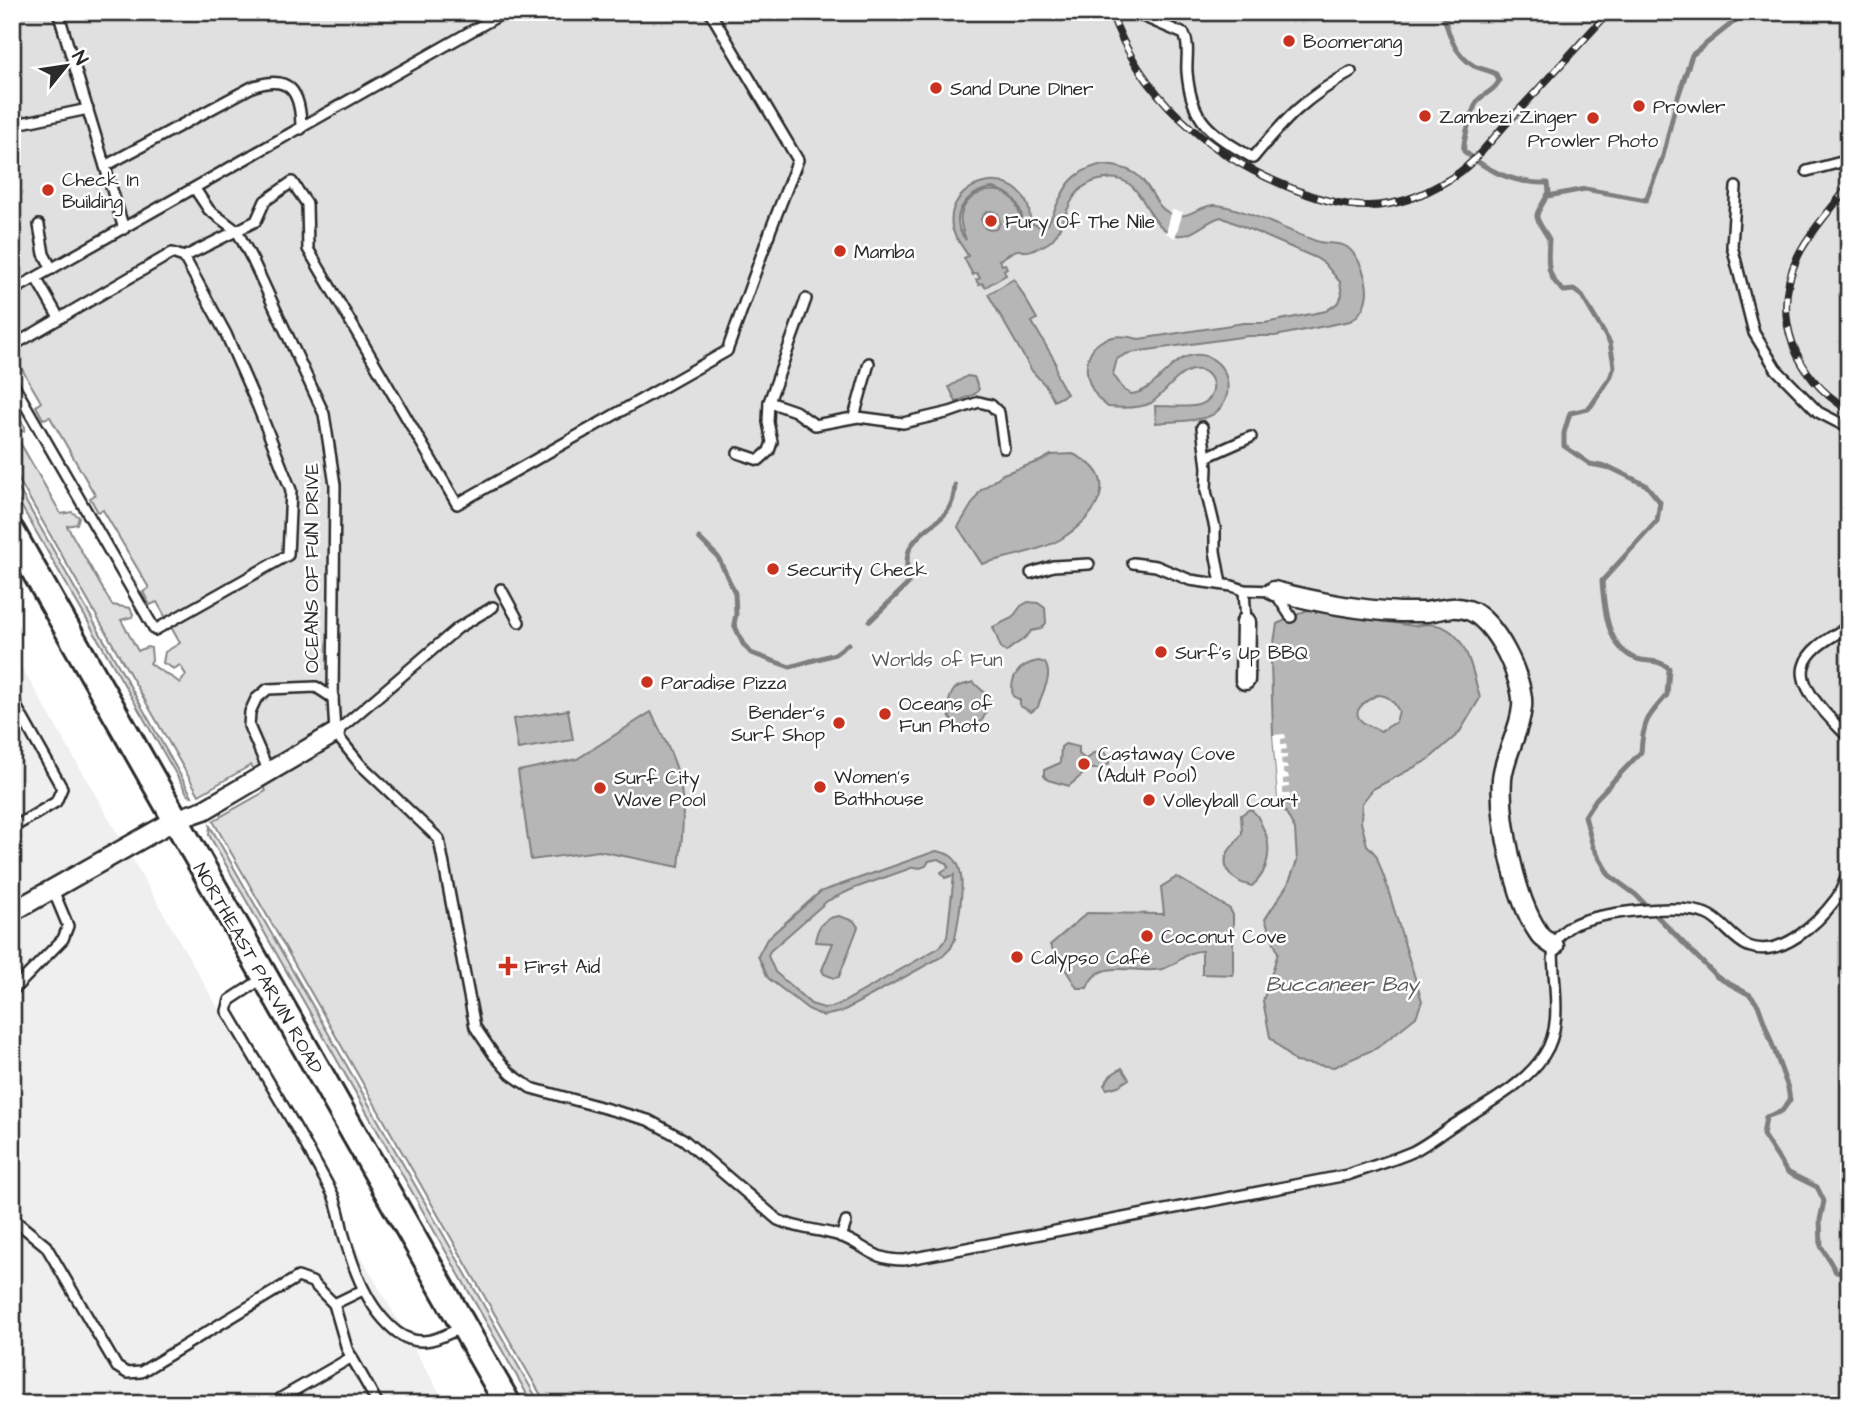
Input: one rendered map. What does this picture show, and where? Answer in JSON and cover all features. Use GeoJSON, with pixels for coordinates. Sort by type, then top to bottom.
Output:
{"type":"FeatureCollection","features":[{"type":"Feature","properties":{"kind":"street","name":"NORTHEAST PARVIN ROAD"},"geometry":{"type":"LineString","coordinates":[[12,532],[508,1404]]}},
{"type":"Feature","properties":{"kind":"street"},"geometry":{"type":"LineString","coordinates":[[1274,591],[1320,603],[1366,610],[1427,612],[1449,607],[1469,610],[1492,627],[1515,672],[1522,706],[1502,777],[1502,812],[1523,905],[1539,935],[1554,946]]}},
{"type":"Feature","properties":{"kind":"street"},"geometry":{"type":"LineString","coordinates":[[1245,622],[1245,680]]}},
{"type":"Feature","properties":{"kind":"street"},"geometry":{"type":"LineString","coordinates":[[12,912],[175,820],[204,810],[335,733]]}},
{"type":"Feature","properties":{"kind":"lane"},"geometry":{"type":"LineString","coordinates":[[58,12],[124,229]]}},
{"type":"Feature","properties":{"kind":"lane"},"geometry":{"type":"LineString","coordinates":[[12,291],[505,12]]}},
{"type":"Feature","properties":{"kind":"lane"},"geometry":{"type":"LineString","coordinates":[[184,257],[256,221],[265,201],[292,182],[307,204],[308,249],[457,504],[727,351],[798,160],[710,12]]}},
{"type":"Feature","properties":{"kind":"lane"},"geometry":{"type":"LineString","coordinates":[[1133,12],[1184,34],[1191,98],[1202,121],[1216,137],[1253,158],[1303,102],[1351,72]]}},
{"type":"Feature","properties":{"kind":"lane"},"geometry":{"type":"LineString","coordinates":[[105,166],[252,87],[270,80],[295,92],[301,108],[301,129]]}},
{"type":"Feature","properties":{"kind":"lane"},"geometry":{"type":"LineString","coordinates":[[12,125],[88,109]]}},
{"type":"Feature","properties":{"kind":"lane"},"geometry":{"type":"LineString","coordinates":[[1807,171],[1849,160]]}},
{"type":"Feature","properties":{"kind":"lane"},"geometry":{"type":"LineString","coordinates":[[1736,187],[1732,246],[1754,333],[1776,369],[1818,412],[1849,428]]}},
{"type":"Feature","properties":{"kind":"lane","name":"OCEANS OF FUN DRIVE"},"geometry":{"type":"LineString","coordinates":[[195,189],[209,209],[237,232],[324,414],[335,485],[335,733]]}},
{"type":"Feature","properties":{"kind":"lane"},"geometry":{"type":"LineString","coordinates":[[38,225],[44,254],[52,269]]}},
{"type":"Feature","properties":{"kind":"lane"},"geometry":{"type":"LineString","coordinates":[[12,346],[172,253],[184,257],[226,334],[291,490],[288,555],[155,630],[12,382]]}},
{"type":"Feature","properties":{"kind":"lane"},"geometry":{"type":"LineString","coordinates":[[36,278],[59,318]]}},
{"type":"Feature","properties":{"kind":"lane"},"geometry":{"type":"LineString","coordinates":[[738,453],[760,460],[769,451],[772,442],[768,422],[769,402],[806,299]]}},
{"type":"Feature","properties":{"kind":"lane"},"geometry":{"type":"LineString","coordinates":[[854,417],[869,363]]}},
{"type":"Feature","properties":{"kind":"lane"},"geometry":{"type":"LineString","coordinates":[[769,402],[795,411],[815,425],[854,417],[903,422],[950,412],[979,402],[991,405],[999,413],[1004,448]]}},
{"type":"Feature","properties":{"kind":"lane"},"geometry":{"type":"LineString","coordinates":[[1202,427],[1206,457],[1206,491],[1215,528],[1214,551],[1221,584]]}},
{"type":"Feature","properties":{"kind":"lane"},"geometry":{"type":"LineString","coordinates":[[1206,457],[1251,437]]}},
{"type":"Feature","properties":{"kind":"lane"},"geometry":{"type":"LineString","coordinates":[[1133,563],[1156,566],[1190,580],[1244,590],[1274,591],[1291,617]]}},
{"type":"Feature","properties":{"kind":"lane"},"geometry":{"type":"LineString","coordinates":[[1031,573],[1053,566],[1089,564]]}},
{"type":"Feature","properties":{"kind":"lane"},"geometry":{"type":"LineString","coordinates":[[501,589],[519,622]]}},
{"type":"Feature","properties":{"kind":"lane"},"geometry":{"type":"LineString","coordinates":[[1244,590],[1245,622]]}},
{"type":"Feature","properties":{"kind":"lane"},"geometry":{"type":"LineString","coordinates":[[492,607],[458,628],[335,733],[360,764],[439,839],[475,1027],[511,1074],[531,1088],[648,1120],[683,1139],[778,1220],[794,1227],[841,1237],[887,1260],[904,1260],[1347,1175],[1414,1151],[1507,1091],[1545,1055],[1554,1032],[1554,946],[1562,933],[1571,926],[1587,920],[1641,911],[1689,909],[1708,914],[1745,945],[1759,949],[1778,946],[1794,939],[1838,897],[1849,870]]}},
{"type":"Feature","properties":{"kind":"lane"},"geometry":{"type":"LineString","coordinates":[[1849,626],[1822,643],[1809,656],[1803,667],[1806,682],[1817,703],[1849,738]]}},
{"type":"Feature","properties":{"kind":"lane"},"geometry":{"type":"LineString","coordinates":[[270,772],[249,726],[250,712],[256,698],[268,689],[316,687],[333,698]]}},
{"type":"Feature","properties":{"kind":"lane"},"geometry":{"type":"LineString","coordinates":[[12,699],[62,788],[56,802],[12,828]]}},
{"type":"Feature","properties":{"kind":"lane"},"geometry":{"type":"LineString","coordinates":[[12,991],[63,939],[68,926],[53,890]]}},
{"type":"Feature","properties":{"kind":"lane"},"geometry":{"type":"LineString","coordinates":[[265,977],[230,1000],[227,1012],[333,1194],[363,1290],[383,1317],[411,1341],[425,1342],[442,1338],[463,1326]]}},
{"type":"Feature","properties":{"kind":"lane"},"geometry":{"type":"LineString","coordinates":[[12,1217],[46,1246],[117,1367],[127,1373],[141,1372],[298,1278],[312,1282],[334,1304],[347,1349],[378,1404]]}},
{"type":"Feature","properties":{"kind":"lane"},"geometry":{"type":"LineString","coordinates":[[841,1237],[846,1222]]}},
{"type":"Feature","properties":{"kind":"lane"},"geometry":{"type":"LineString","coordinates":[[334,1304],[363,1290]]}},
{"type":"Feature","properties":{"kind":"lane"},"geometry":{"type":"LineString","coordinates":[[281,1404],[281,1398],[352,1357]]}},
{"type":"Feature","properties":{"kind":"shaded area"},"geometry":{"type":"Polygon","coordinates":[[[12,650],[446,1404],[12,1404],[12,650]]]}},
{"type":"Feature","properties":{"kind":"green space","name":"Worlds of Fun"},"geometry":{"type":"Polygon","coordinates":[[[12,12],[1849,12],[1849,1404],[546,1404],[213,821],[266,791],[251,765],[199,795],[12,468],[12,420],[20,420],[25,427],[24,431],[14,432],[61,514],[72,512],[79,517],[77,524],[67,526],[112,605],[130,608],[132,617],[121,620],[138,651],[151,648],[150,663],[180,683],[186,675],[180,665],[174,669],[163,663],[165,652],[180,643],[157,602],[150,605],[143,592],[149,588],[103,510],[98,512],[90,498],[95,495],[50,417],[43,419],[36,406],[41,402],[12,352],[12,12]]]}},
{"type":"Feature","properties":{"kind":"green space"},"geometry":{"type":"Polygon","coordinates":[[[12,477],[192,796],[188,795],[12,490],[12,477]]]}},
{"type":"Feature","properties":{"kind":"green space"},"geometry":{"type":"Polygon","coordinates":[[[210,826],[540,1404],[532,1404],[209,835],[210,826]]]}},
{"type":"Feature","properties":{"kind":"water"},"geometry":{"type":"Polygon","coordinates":[[[1099,165],[1118,167],[1141,179],[1164,210],[1174,215],[1184,215],[1215,205],[1225,206],[1316,241],[1343,245],[1355,255],[1363,272],[1367,290],[1363,308],[1350,321],[1275,336],[1248,336],[1141,351],[1117,359],[1113,374],[1124,390],[1131,394],[1149,387],[1181,360],[1201,355],[1211,358],[1224,371],[1228,389],[1222,406],[1210,416],[1156,423],[1155,406],[1194,406],[1211,397],[1211,378],[1201,370],[1182,374],[1146,405],[1130,408],[1108,407],[1096,396],[1089,383],[1087,369],[1095,346],[1105,339],[1120,336],[1139,339],[1244,323],[1265,323],[1326,311],[1339,302],[1342,295],[1340,282],[1325,264],[1316,258],[1221,217],[1188,234],[1177,235],[1165,230],[1135,189],[1112,178],[1085,186],[1071,202],[1059,230],[1048,243],[1029,251],[1016,250],[999,260],[1007,268],[1004,270],[1006,275],[985,287],[982,283],[979,285],[976,280],[980,278],[977,273],[973,275],[964,258],[968,256],[952,227],[953,211],[959,199],[969,189],[981,183],[1008,185],[1020,193],[1028,206],[1030,223],[1042,227],[1048,224],[1066,187],[1079,174],[1099,165]],[[993,188],[984,190],[968,199],[962,206],[958,222],[966,240],[961,215],[969,200],[982,192],[990,191],[998,191],[1012,198],[993,188]],[[986,212],[981,219],[985,228],[996,229],[1000,223],[998,214],[986,212]]]}},
{"type":"Feature","properties":{"kind":"water"},"geometry":{"type":"Polygon","coordinates":[[[1014,279],[1037,319],[1032,322],[1055,361],[1057,376],[1067,394],[1054,401],[1046,386],[1032,371],[988,294],[1014,279]]]}},
{"type":"Feature","properties":{"kind":"water"},"geometry":{"type":"Polygon","coordinates":[[[967,376],[974,377],[979,389],[975,394],[956,402],[949,387],[967,376]]]}},
{"type":"Feature","properties":{"kind":"water"},"geometry":{"type":"Polygon","coordinates":[[[1073,454],[1089,464],[1098,474],[1101,486],[1100,497],[1085,520],[1053,543],[982,564],[958,527],[980,491],[1003,474],[1051,455],[1073,454]]]}},
{"type":"Feature","properties":{"kind":"water"},"geometry":{"type":"Polygon","coordinates":[[[1028,602],[1038,603],[1045,608],[1046,623],[1041,629],[1031,631],[1006,652],[1001,648],[993,627],[1012,618],[1021,606],[1028,602]]]}},
{"type":"Feature","properties":{"kind":"water","name":"Buccaneer Bay"},"geometry":{"type":"Polygon","coordinates":[[[1307,610],[1414,626],[1431,624],[1444,627],[1462,644],[1480,698],[1459,733],[1428,760],[1373,789],[1362,803],[1361,822],[1367,845],[1376,855],[1385,880],[1422,1001],[1416,1017],[1377,1048],[1334,1067],[1295,1062],[1270,1037],[1263,1001],[1278,953],[1265,919],[1288,884],[1297,861],[1295,829],[1278,798],[1271,661],[1277,624],[1307,610]],[[1377,695],[1361,706],[1358,715],[1364,723],[1381,731],[1396,722],[1399,711],[1390,699],[1377,695]]]}},
{"type":"Feature","properties":{"kind":"water"},"geometry":{"type":"Polygon","coordinates":[[[1039,661],[1045,663],[1048,679],[1038,707],[1031,712],[1020,706],[1020,700],[1013,696],[1012,689],[1017,672],[1026,665],[1039,661]]]}},
{"type":"Feature","properties":{"kind":"water"},"geometry":{"type":"Polygon","coordinates":[[[973,682],[991,702],[979,723],[964,727],[951,719],[949,701],[957,687],[973,682]]]}},
{"type":"Feature","properties":{"kind":"water"},"geometry":{"type":"Polygon","coordinates":[[[568,710],[573,740],[518,749],[513,719],[568,710]]]}},
{"type":"Feature","properties":{"kind":"water","name":"Surf City Wave Pool"},"geometry":{"type":"Polygon","coordinates":[[[651,712],[674,761],[681,789],[683,823],[679,867],[599,851],[531,860],[518,771],[577,759],[651,712]]]}},
{"type":"Feature","properties":{"kind":"water","name":"Castaway Cove (Adult Pool)"},"geometry":{"type":"Polygon","coordinates":[[[1065,744],[1079,747],[1079,754],[1085,759],[1093,753],[1104,752],[1109,764],[1101,769],[1089,769],[1069,786],[1048,780],[1044,776],[1044,770],[1060,763],[1061,747],[1065,744]]]}},
{"type":"Feature","properties":{"kind":"water"},"geometry":{"type":"Polygon","coordinates":[[[1250,809],[1257,815],[1268,843],[1266,866],[1252,886],[1235,879],[1227,870],[1226,864],[1228,852],[1242,833],[1241,815],[1250,809]]]}},
{"type":"Feature","properties":{"kind":"water"},"geometry":{"type":"Polygon","coordinates":[[[936,851],[946,854],[957,863],[962,884],[955,939],[943,956],[841,1012],[823,1016],[808,1009],[768,978],[758,956],[767,939],[820,892],[936,851]],[[938,859],[929,861],[926,866],[914,867],[827,901],[770,951],[768,956],[775,972],[811,1004],[824,1008],[832,1007],[940,947],[947,937],[954,875],[945,878],[941,872],[949,867],[938,859]]]}},
{"type":"Feature","properties":{"kind":"water","name":"Coconut Cove"},"geometry":{"type":"Polygon","coordinates":[[[1177,877],[1230,909],[1233,915],[1233,975],[1202,974],[1202,951],[1196,951],[1162,969],[1100,972],[1092,978],[1087,988],[1077,988],[1050,945],[1087,913],[1164,914],[1161,887],[1177,877]]]}},
{"type":"Feature","properties":{"kind":"water"},"geometry":{"type":"Polygon","coordinates":[[[839,916],[854,921],[858,927],[839,977],[834,978],[824,974],[822,970],[833,943],[815,942],[822,924],[839,916]]]}},
{"type":"Feature","properties":{"kind":"water"},"geometry":{"type":"Polygon","coordinates":[[[1122,1068],[1129,1079],[1107,1089],[1104,1085],[1111,1075],[1122,1068]]]}},
{"type":"Feature","properties":{"kind":"pier"},"geometry":{"type":"Polygon","coordinates":[[[1172,210],[1183,212],[1175,238],[1166,233],[1172,210]]]}},
{"type":"Feature","properties":{"kind":"pier"},"geometry":{"type":"Polygon","coordinates":[[[1285,734],[1286,738],[1281,739],[1281,744],[1286,744],[1287,749],[1281,750],[1281,755],[1287,755],[1287,758],[1281,759],[1282,765],[1287,765],[1288,769],[1283,769],[1283,774],[1288,774],[1289,778],[1283,779],[1283,784],[1289,784],[1289,787],[1283,788],[1283,794],[1290,794],[1290,798],[1278,798],[1273,735],[1285,734]]]}},
{"type":"Feature","properties":{"kind":"waterway"},"geometry":{"type":"LineString","coordinates":[[1443,12],[1450,35],[1461,55],[1474,66],[1496,74],[1499,81],[1479,99],[1466,133],[1464,151],[1503,175],[1536,183],[1548,183],[1549,192],[1537,219],[1549,239],[1548,261],[1551,274],[1564,291],[1574,290],[1582,296],[1610,343],[1614,367],[1610,378],[1588,409],[1570,413],[1564,433],[1564,446],[1590,464],[1611,468],[1646,485],[1660,502],[1657,521],[1602,581],[1606,615],[1613,637],[1627,654],[1669,668],[1667,695],[1647,720],[1641,752],[1596,799],[1585,816],[1593,847],[1609,875],[1636,895],[1717,977],[1750,995],[1758,1005],[1790,1100],[1782,1111],[1766,1117],[1763,1135],[1787,1172],[1817,1187],[1824,1201],[1820,1220],[1821,1246],[1836,1272],[1849,1274]]}},
{"type":"Feature","properties":{"kind":"waterway"},"geometry":{"type":"LineString","coordinates":[[1548,196],[1585,189],[1646,200],[1663,156],[1676,103],[1692,55],[1746,12]]}},
{"type":"Feature","properties":{"kind":"waterway"},"geometry":{"type":"LineString","coordinates":[[870,621],[908,584],[909,550],[918,537],[950,507],[955,485]]}},
{"type":"Feature","properties":{"kind":"waterway"},"geometry":{"type":"LineString","coordinates":[[699,538],[718,557],[735,593],[734,624],[743,644],[751,653],[790,667],[835,654],[848,644]]}},
{"type":"Feature","properties":{"kind":"railway"},"geometry":{"type":"LineString","coordinates":[[1111,12],[1140,70],[1180,118],[1204,139],[1257,173],[1286,186],[1326,200],[1368,206],[1399,202],[1420,195],[1464,169],[1609,12]]}},
{"type":"Feature","properties":{"kind":"railway"},"geometry":{"type":"LineString","coordinates":[[1849,186],[1815,229],[1798,256],[1786,300],[1792,343],[1801,362],[1814,380],[1849,410]]}},
{"type":"Feature","properties":{"kind":"place","name":"Boomerang"},"geometry":{"type":"Point","coordinates":[1289,41]}},
{"type":"Feature","properties":{"kind":"place","name":"Sand Dune DIner"},"geometry":{"type":"Point","coordinates":[936,88]}},
{"type":"Feature","properties":{"kind":"place","name":"Prowler"},"geometry":{"type":"Point","coordinates":[1639,106]}},
{"type":"Feature","properties":{"kind":"place","name":"Zambezi Zinger"},"geometry":{"type":"Point","coordinates":[1425,116]}},
{"type":"Feature","properties":{"kind":"place","name":"Prowler Photo"},"geometry":{"type":"Point","coordinates":[1593,118]}},
{"type":"Feature","properties":{"kind":"place","name":"Check In Building"},"geometry":{"type":"Point","coordinates":[48,190]}},
{"type":"Feature","properties":{"kind":"place","name":"Fury Of The Nile"},"geometry":{"type":"Point","coordinates":[991,221]}},
{"type":"Feature","properties":{"kind":"place","name":"Mamba"},"geometry":{"type":"Point","coordinates":[840,251]}},
{"type":"Feature","properties":{"kind":"place","name":"Security Check"},"geometry":{"type":"Point","coordinates":[773,569]}},
{"type":"Feature","properties":{"kind":"place","name":"Surf’s Up BBQ"},"geometry":{"type":"Point","coordinates":[1161,652]}},
{"type":"Feature","properties":{"kind":"place","name":"Paradise Pizza"},"geometry":{"type":"Point","coordinates":[647,682]}},
{"type":"Feature","properties":{"kind":"place","name":"Oceans of Fun Photo"},"geometry":{"type":"Point","coordinates":[885,714]}},
{"type":"Feature","properties":{"kind":"place","name":"Bender's Surf Shop"},"geometry":{"type":"Point","coordinates":[839,723]}},
{"type":"Feature","properties":{"kind":"place","name":"Castaway Cove (Adult Pool)"},"geometry":{"type":"Point","coordinates":[1084,764]}},
{"type":"Feature","properties":{"kind":"place","name":"Women's Bathhouse"},"geometry":{"type":"Point","coordinates":[820,787]}},
{"type":"Feature","properties":{"kind":"place","name":"Surf City Wave Pool"},"geometry":{"type":"Point","coordinates":[600,788]}},
{"type":"Feature","properties":{"kind":"place","name":"Volleyball Court"},"geometry":{"type":"Point","coordinates":[1149,800]}},
{"type":"Feature","properties":{"kind":"place","name":"Coconut Cove"},"geometry":{"type":"Point","coordinates":[1147,936]}},
{"type":"Feature","properties":{"kind":"place","name":"Calypso Café"},"geometry":{"type":"Point","coordinates":[1017,957]}},
{"type":"Feature","properties":{"kind":"place","name":"First Aid"},"geometry":{"type":"Point","coordinates":[508,966]}}]}
